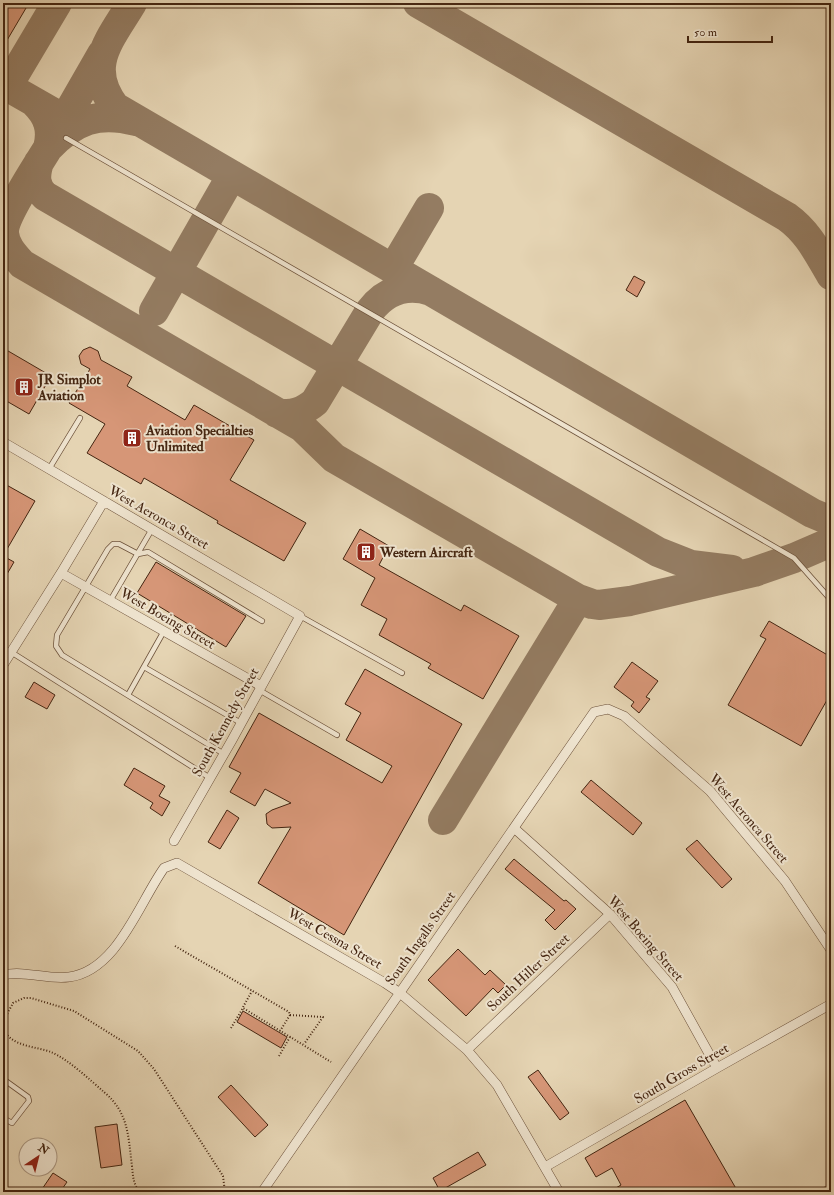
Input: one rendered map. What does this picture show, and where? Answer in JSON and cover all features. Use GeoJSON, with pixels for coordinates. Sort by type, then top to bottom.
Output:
{"type":"FeatureCollection","features":[{"type":"Feature","properties":{"kind":"street","name":"West Aeronca Street"},"geometry":{"type":"LineString","coordinates":[[3,442],[300,616]]}},
{"type":"Feature","properties":{"kind":"street"},"geometry":{"type":"LineString","coordinates":[[3,665],[104,501]]}},
{"type":"Feature","properties":{"kind":"street","name":"West Boeing Street"},"geometry":{"type":"LineString","coordinates":[[61,573],[164,631],[260,688]]}},
{"type":"Feature","properties":{"kind":"street","name":"South Kennedy Street"},"geometry":{"type":"LineString","coordinates":[[174,841],[300,616]]}},
{"type":"Feature","properties":{"kind":"street","name":"West Aeronca Street"},"geometry":{"type":"LineString","coordinates":[[608,709],[624,716],[710,791],[785,880],[831,950]]}},
{"type":"Feature","properties":{"kind":"street","name":"South Ingalls Street"},"geometry":{"type":"LineString","coordinates":[[262,1192],[594,712],[608,709]]}},
{"type":"Feature","properties":{"kind":"street","name":"West Boeing Street"},"geometry":{"type":"LineString","coordinates":[[514,828],[610,914],[672,987],[716,1068]]}},
{"type":"Feature","properties":{"kind":"street","name":"West Cessna Street"},"geometry":{"type":"LineString","coordinates":[[3,975],[22,973],[55,978],[70,977],[93,969],[106,959],[115,948],[164,868],[177,863],[400,993],[467,1050],[497,1085],[559,1192]]}},
{"type":"Feature","properties":{"kind":"street","name":"South Hiller Street"},"geometry":{"type":"LineString","coordinates":[[467,1050],[610,914]]}},
{"type":"Feature","properties":{"kind":"street","name":"South Gross Street"},"geometry":{"type":"LineString","coordinates":[[545,1167],[716,1068],[831,1004]]}},
{"type":"Feature","properties":{"kind":"street"},"geometry":{"type":"LineString","coordinates":[[825,1192],[831,1189]]}},
{"type":"Feature","properties":{"kind":"lane"},"geometry":{"type":"LineString","coordinates":[[66,138],[794,558],[831,600]]}},
{"type":"Feature","properties":{"kind":"lane"},"geometry":{"type":"LineString","coordinates":[[49,469],[80,418]]}},
{"type":"Feature","properties":{"kind":"lane"},"geometry":{"type":"LineString","coordinates":[[110,601],[152,529]]}},
{"type":"Feature","properties":{"kind":"lane"},"geometry":{"type":"LineString","coordinates":[[224,754],[62,655],[56,646],[57,635],[108,549],[113,544],[119,544],[138,554],[148,552],[262,621]]}},
{"type":"Feature","properties":{"kind":"lane"},"geometry":{"type":"LineString","coordinates":[[300,616],[402,673]]}},
{"type":"Feature","properties":{"kind":"lane"},"geometry":{"type":"LineString","coordinates":[[128,695],[164,631]]}},
{"type":"Feature","properties":{"kind":"lane"},"geometry":{"type":"LineString","coordinates":[[11,652],[210,778]]}},
{"type":"Feature","properties":{"kind":"lane"},"geometry":{"type":"LineString","coordinates":[[144,667],[241,723]]}},
{"type":"Feature","properties":{"kind":"lane"},"geometry":{"type":"LineString","coordinates":[[260,688],[337,735]]}},
{"type":"Feature","properties":{"kind":"lane"},"geometry":{"type":"LineString","coordinates":[[3,1079],[28,1097],[29,1101],[12,1123],[3,1118]]}},
{"type":"Feature","properties":{"kind":"path"},"geometry":{"type":"LineString","coordinates":[[175,946],[289,1012],[290,1015],[323,1017],[304,1044]]}},
{"type":"Feature","properties":{"kind":"path"},"geometry":{"type":"LineString","coordinates":[[231,1028],[252,991]]}},
{"type":"Feature","properties":{"kind":"path"},"geometry":{"type":"LineString","coordinates":[[140,1192],[134,1183],[126,1125],[122,1112],[105,1092],[62,1058],[52,1052],[9,1037],[3,1025],[13,1003],[24,998],[31,998],[74,1011],[138,1051],[154,1069],[224,1176],[225,1192]]}},
{"type":"Feature","properties":{"kind":"path"},"geometry":{"type":"LineString","coordinates":[[243,1008],[304,1044],[331,1062]]}},
{"type":"Feature","properties":{"kind":"path"},"geometry":{"type":"LineString","coordinates":[[280,1031],[290,1015]]}},
{"type":"Feature","properties":{"kind":"path"},"geometry":{"type":"LineString","coordinates":[[279,1056],[290,1037]]}},
{"type":"Feature","properties":{"kind":"building"},"geometry":{"type":"Polygon","coordinates":[[[3,3],[29,3],[3,47],[3,3]]]}},
{"type":"Feature","properties":{"kind":"building"},"geometry":{"type":"Polygon","coordinates":[[[634,276],[645,282],[637,297],[626,290],[634,276]]]}},
{"type":"Feature","properties":{"kind":"building"},"geometry":{"type":"Polygon","coordinates":[[[90,347],[98,351],[101,360],[132,377],[127,386],[185,420],[194,405],[254,440],[230,480],[306,523],[284,561],[217,523],[218,521],[144,478],[141,484],[87,453],[105,424],[69,403],[90,369],[81,364],[79,356],[83,350],[90,347]]]}},
{"type":"Feature","properties":{"kind":"building","name":"JR Simplot Aviation"},"geometry":{"type":"Polygon","coordinates":[[[3,348],[51,376],[29,414],[3,399],[3,348]]]}},
{"type":"Feature","properties":{"kind":"building"},"geometry":{"type":"Polygon","coordinates":[[[3,483],[35,501],[3,556],[3,483]]]}},
{"type":"Feature","properties":{"kind":"building"},"geometry":{"type":"Polygon","coordinates":[[[360,529],[389,546],[379,565],[461,611],[464,605],[519,636],[483,699],[428,668],[431,664],[379,635],[387,619],[361,605],[375,578],[343,559],[360,529]]]}},
{"type":"Feature","properties":{"kind":"building"},"geometry":{"type":"Polygon","coordinates":[[[3,556],[14,562],[3,581],[3,556]]]}},
{"type":"Feature","properties":{"kind":"building"},"geometry":{"type":"Polygon","coordinates":[[[156,562],[246,616],[226,647],[137,593],[156,562]]]}},
{"type":"Feature","properties":{"kind":"building"},"geometry":{"type":"Polygon","coordinates":[[[769,621],[831,657],[831,693],[801,746],[728,705],[766,639],[760,636],[769,621]]]}},
{"type":"Feature","properties":{"kind":"building"},"geometry":{"type":"Polygon","coordinates":[[[632,662],[658,681],[646,697],[650,699],[639,713],[631,706],[634,702],[614,687],[632,662]]]}},
{"type":"Feature","properties":{"kind":"building"},"geometry":{"type":"Polygon","coordinates":[[[365,669],[462,724],[344,935],[258,883],[291,827],[272,828],[267,824],[266,814],[272,810],[291,803],[265,789],[255,806],[230,792],[241,773],[229,767],[259,713],[382,783],[392,766],[346,740],[361,713],[345,704],[365,669]]]}},
{"type":"Feature","properties":{"kind":"building"},"geometry":{"type":"Polygon","coordinates":[[[34,682],[55,695],[47,709],[25,697],[34,682]]]}},
{"type":"Feature","properties":{"kind":"building"},"geometry":{"type":"Polygon","coordinates":[[[134,768],[165,786],[159,796],[170,802],[162,816],[150,808],[153,803],[124,785],[134,768]]]}},
{"type":"Feature","properties":{"kind":"building"},"geometry":{"type":"Polygon","coordinates":[[[591,780],[642,823],[633,835],[581,792],[591,780]]]}},
{"type":"Feature","properties":{"kind":"building"},"geometry":{"type":"Polygon","coordinates":[[[227,810],[239,818],[220,849],[208,842],[227,810]]]}},
{"type":"Feature","properties":{"kind":"building"},"geometry":{"type":"Polygon","coordinates":[[[697,840],[732,879],[722,888],[686,849],[697,840]]]}},
{"type":"Feature","properties":{"kind":"building"},"geometry":{"type":"Polygon","coordinates":[[[514,859],[564,901],[566,900],[576,909],[555,930],[545,920],[555,910],[505,869],[514,859]]]}},
{"type":"Feature","properties":{"kind":"building"},"geometry":{"type":"Polygon","coordinates":[[[458,949],[485,975],[490,970],[506,985],[498,993],[493,988],[466,1016],[428,980],[458,949]]]}},
{"type":"Feature","properties":{"kind":"building"},"geometry":{"type":"Polygon","coordinates":[[[243,1011],[287,1037],[281,1048],[237,1022],[243,1011]]]}},
{"type":"Feature","properties":{"kind":"building"},"geometry":{"type":"Polygon","coordinates":[[[538,1070],[569,1113],[560,1120],[528,1077],[538,1070]]]}},
{"type":"Feature","properties":{"kind":"building"},"geometry":{"type":"Polygon","coordinates":[[[231,1085],[268,1125],[255,1137],[218,1097],[231,1085]]]}},
{"type":"Feature","properties":{"kind":"building"},"geometry":{"type":"Polygon","coordinates":[[[685,1100],[738,1192],[609,1192],[621,1185],[612,1168],[596,1177],[585,1158],[685,1100]]]}},
{"type":"Feature","properties":{"kind":"building"},"geometry":{"type":"Polygon","coordinates":[[[117,1124],[122,1165],[101,1168],[95,1127],[117,1124]]]}},
{"type":"Feature","properties":{"kind":"building"},"geometry":{"type":"Polygon","coordinates":[[[478,1152],[486,1165],[440,1191],[433,1178],[478,1152]]]}},
{"type":"Feature","properties":{"kind":"building"},"geometry":{"type":"Polygon","coordinates":[[[58,1176],[67,1182],[60,1192],[40,1192],[50,1177],[58,1176]]]}},
{"type":"Feature","properties":{"kind":"taxiway"},"geometry":{"type":"LineString","coordinates":[[7,87],[57,3]]}},
{"type":"Feature","properties":{"kind":"taxiway"},"geometry":{"type":"LineString","coordinates":[[132,3],[109,41],[101,66],[101,79],[106,92],[115,107],[812,513],[831,521]]}},
{"type":"Feature","properties":{"kind":"taxiway"},"geometry":{"type":"LineString","coordinates":[[418,3],[787,217],[807,236],[831,275]]}},
{"type":"Feature","properties":{"kind":"taxiway"},"geometry":{"type":"LineString","coordinates":[[102,54],[48,148],[58,138],[88,120],[110,117],[136,121]]}},
{"type":"Feature","properties":{"kind":"taxiway"},"geometry":{"type":"LineString","coordinates":[[3,84],[52,112]]}},
{"type":"Feature","properties":{"kind":"taxiway"},"geometry":{"type":"LineString","coordinates":[[35,103],[46,118],[50,129],[48,148],[15,203],[5,225],[4,233],[8,246],[22,264],[302,427],[334,458],[578,599],[599,605],[630,601],[754,572],[794,558],[831,542]]}},
{"type":"Feature","properties":{"kind":"taxiway"},"geometry":{"type":"LineString","coordinates":[[39,162],[36,180],[41,192],[45,196],[658,552],[691,565],[732,570]]}},
{"type":"Feature","properties":{"kind":"taxiway"},"geometry":{"type":"LineString","coordinates":[[154,311],[232,175]]}},
{"type":"Feature","properties":{"kind":"taxiway"},"geometry":{"type":"LineString","coordinates":[[393,269],[429,208]]}},
{"type":"Feature","properties":{"kind":"taxiway"},"geometry":{"type":"LineString","coordinates":[[277,413],[288,414],[297,412],[315,402],[370,311],[382,298],[397,290],[413,288],[431,291]]}},
{"type":"Feature","properties":{"kind":"taxiway"},"geometry":{"type":"LineString","coordinates":[[443,820],[578,599]]}},
{"type":"Feature","properties":{"kind":"place","name":"JR Simplot Aviation"},"geometry":{"type":"Point","coordinates":[24,387]}},
{"type":"Feature","properties":{"kind":"place","name":"Aviation Specialties Unlimited"},"geometry":{"type":"Point","coordinates":[132,438]}},
{"type":"Feature","properties":{"kind":"place","name":"Western Aircraft"},"geometry":{"type":"Point","coordinates":[366,552]}}]}
